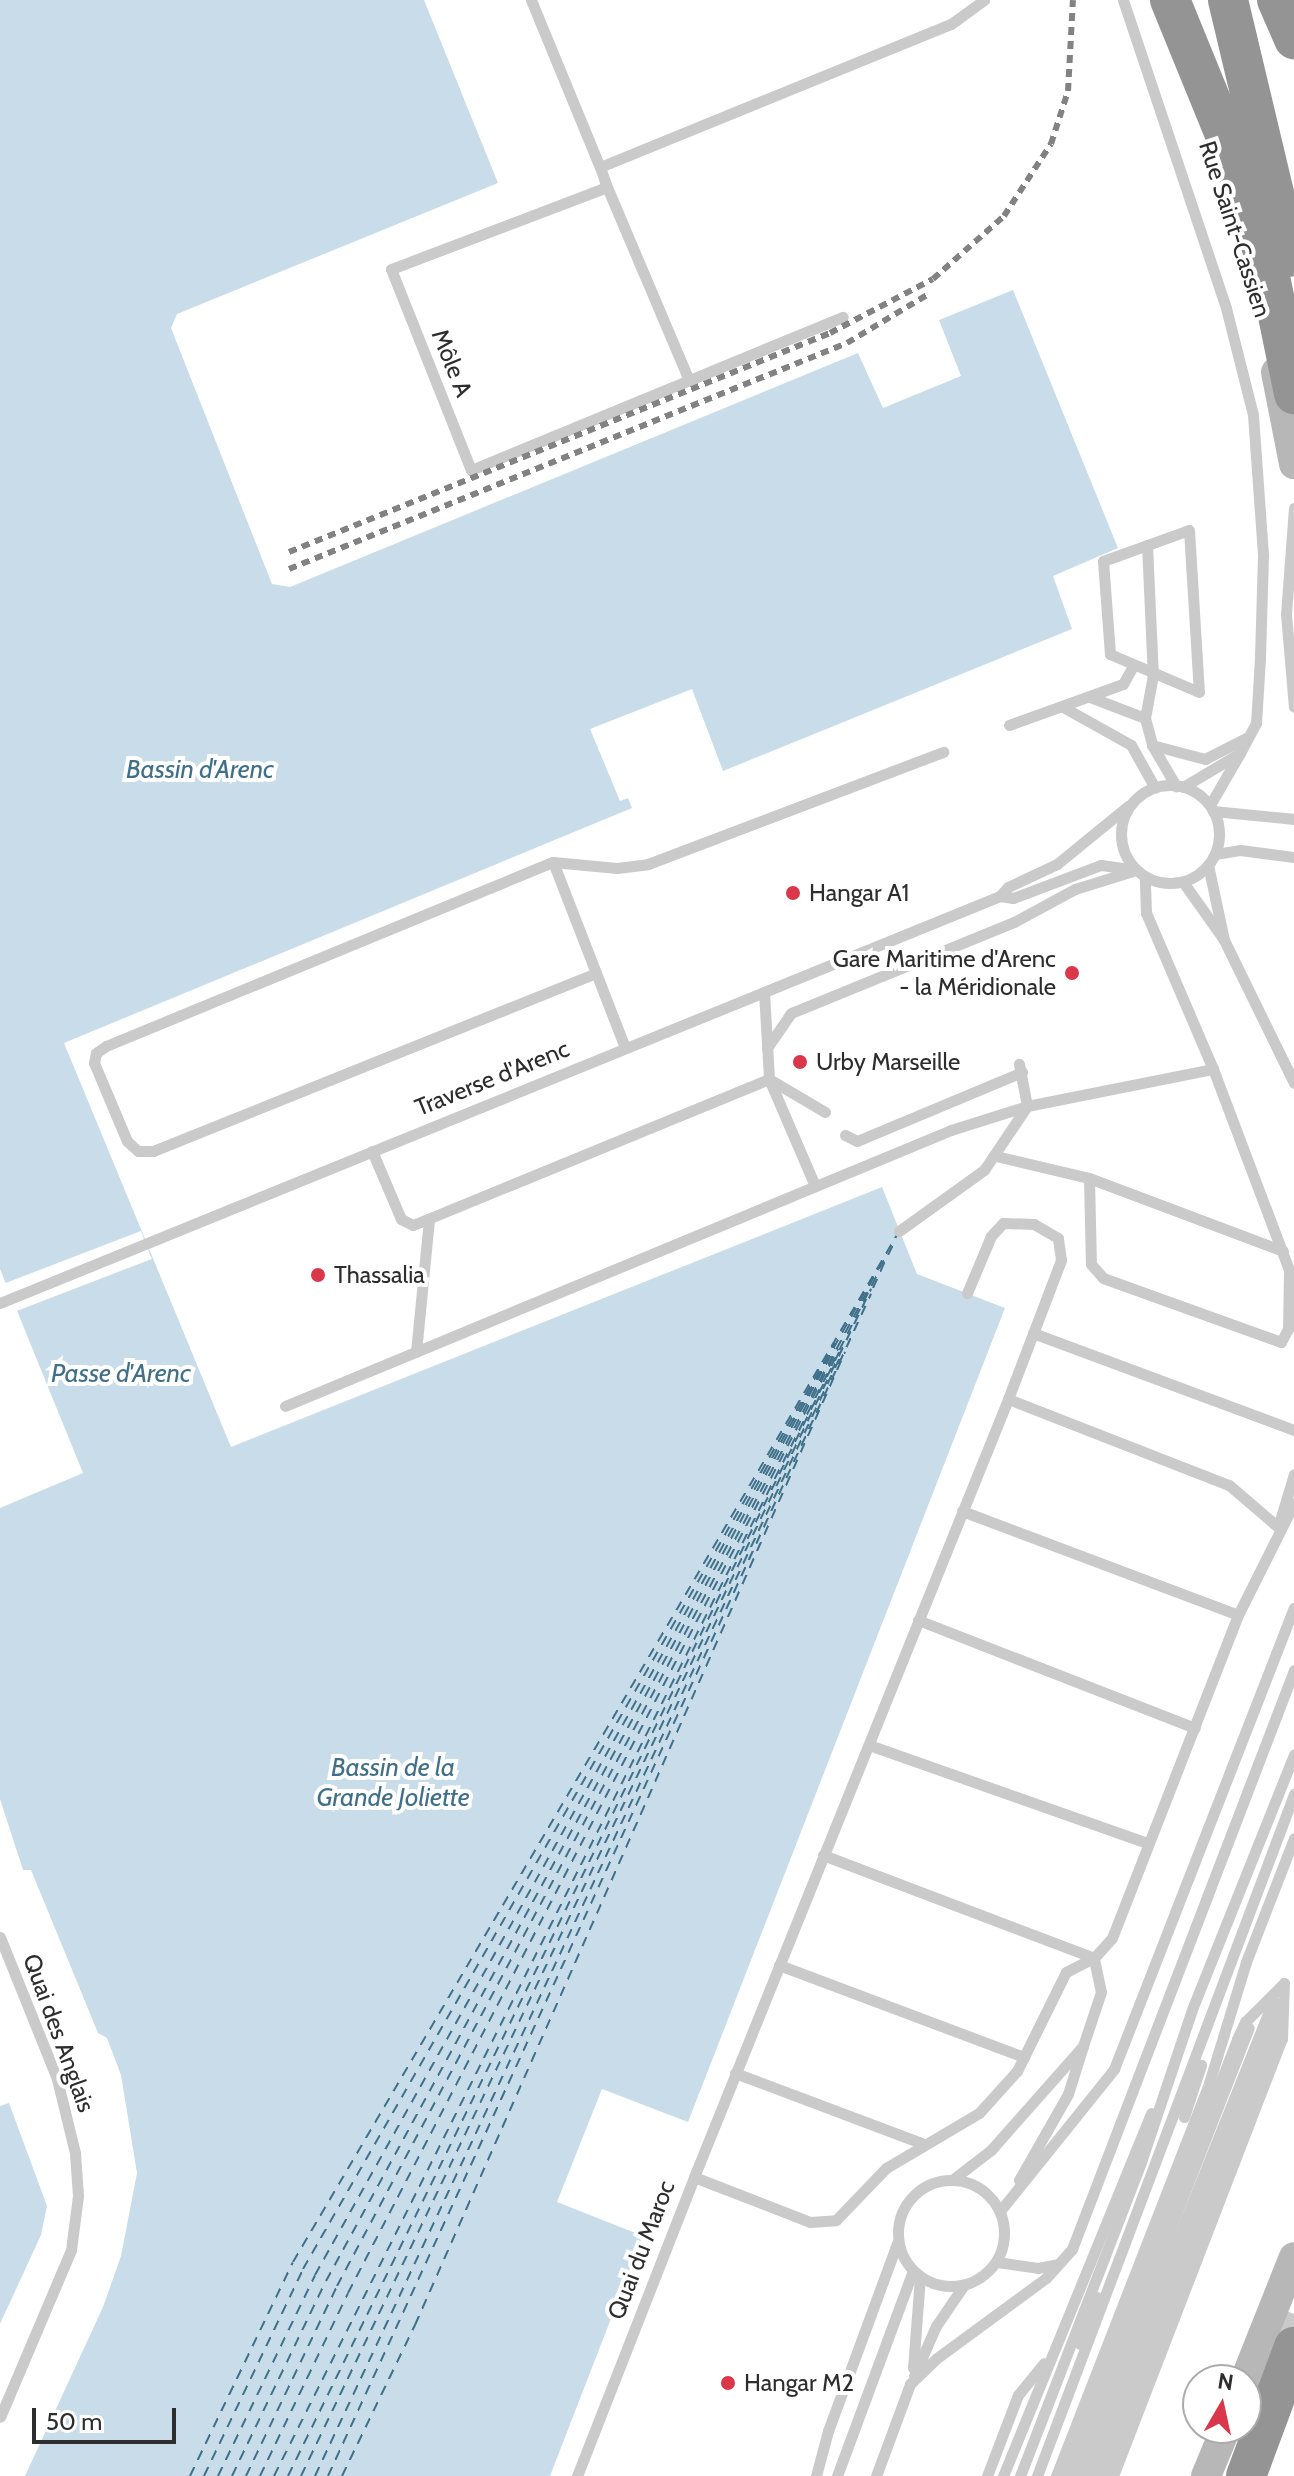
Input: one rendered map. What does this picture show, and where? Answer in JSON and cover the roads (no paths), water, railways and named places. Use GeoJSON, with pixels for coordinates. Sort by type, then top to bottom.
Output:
{"type":"FeatureCollection","features":[{"type":"Feature","properties":{"kind":"highway"},"geometry":{"type":"LineString","coordinates":[[1170,0],[1226,137],[1268,267],[1294,394]]}},
{"type":"Feature","properties":{"kind":"highway"},"geometry":{"type":"LineString","coordinates":[[1228,0],[1294,288]]}},
{"type":"Feature","properties":{"kind":"highway"},"geometry":{"type":"LineString","coordinates":[[1277,0],[1294,39]]}},
{"type":"Feature","properties":{"kind":"highway"},"geometry":{"type":"LineString","coordinates":[[1236,2467],[1288,2347]]}},
{"type":"Feature","properties":{"kind":"street","name":"Rue Saint-Cassien"},"geometry":{"type":"LineString","coordinates":[[1152,0],[1228,202],[1267,332],[1294,464]]}},
{"type":"Feature","properties":{"kind":"street","name":"Rue Saint-Cassien"},"geometry":{"type":"LineString","coordinates":[[1188,0],[1275,215],[1294,310]]}},
{"type":"Feature","properties":{"kind":"street"},"geometry":{"type":"LineString","coordinates":[[1239,240],[1294,199]]}},
{"type":"Feature","properties":{"kind":"street"},"geometry":{"type":"LineString","coordinates":[[1228,202],[1275,215]]}},
{"type":"Feature","properties":{"kind":"street"},"geometry":{"type":"LineString","coordinates":[[1262,2367],[1288,2347],[1294,2257]]}},
{"type":"Feature","properties":{"kind":"lane"},"geometry":{"type":"LineString","coordinates":[[531,0],[689,380]]}},
{"type":"Feature","properties":{"kind":"lane"},"geometry":{"type":"LineString","coordinates":[[1123,0],[1226,308],[1253,415],[1263,556],[1256,723],[1211,808]]}},
{"type":"Feature","properties":{"kind":"lane"},"geometry":{"type":"LineString","coordinates":[[600,167],[951,24],[983,1]]}},
{"type":"Feature","properties":{"kind":"lane","name":"Môle A"},"geometry":{"type":"LineString","coordinates":[[607,187],[391,269],[471,470],[843,317]]}},
{"type":"Feature","properties":{"kind":"lane"},"geometry":{"type":"LineString","coordinates":[[1294,508],[1286,614],[1294,707]]}},
{"type":"Feature","properties":{"kind":"lane"},"geometry":{"type":"LineString","coordinates":[[1189,530],[1199,692],[1133,666],[1110,654],[1103,561],[1189,530]]}},
{"type":"Feature","properties":{"kind":"lane"},"geometry":{"type":"LineString","coordinates":[[1147,545],[1153,675],[1145,718],[1152,745],[1180,786],[1211,808],[1294,819]]}},
{"type":"Feature","properties":{"kind":"lane"},"geometry":{"type":"LineString","coordinates":[[1009,725],[1123,684],[1133,666]]}},
{"type":"Feature","properties":{"kind":"lane"},"geometry":{"type":"LineString","coordinates":[[1090,697],[1145,718]]}},
{"type":"Feature","properties":{"kind":"lane"},"geometry":{"type":"LineString","coordinates":[[1063,707],[1131,745],[1155,788]]}},
{"type":"Feature","properties":{"kind":"lane"},"geometry":{"type":"LineString","coordinates":[[1152,745],[1205,759],[1249,736]]}},
{"type":"Feature","properties":{"kind":"lane"},"geometry":{"type":"LineString","coordinates":[[596,973],[153,1151],[138,1151],[127,1141],[97,1069],[99,1049],[553,862],[617,868],[648,864],[943,752]]}},
{"type":"Feature","properties":{"kind":"lane"},"geometry":{"type":"LineString","coordinates":[[1089,1178],[1095,1273],[1273,1343],[1286,1336],[1290,1287],[1283,1251],[1213,1069],[1146,913],[1141,873],[1127,859],[1121,830],[1132,804],[1155,788],[1180,786],[1240,753]]}},
{"type":"Feature","properties":{"kind":"lane","name":"Traverse d'Arenc"},"geometry":{"type":"LineString","coordinates":[[0,1303],[1000,896],[1008,887],[1048,870],[1132,804]]}},
{"type":"Feature","properties":{"kind":"lane"},"geometry":{"type":"LineString","coordinates":[[1183,882],[1208,865],[1215,854],[1218,825],[1211,808]]}},
{"type":"Feature","properties":{"kind":"lane"},"geometry":{"type":"LineString","coordinates":[[1215,854],[1240,850],[1294,857]]}},
{"type":"Feature","properties":{"kind":"lane"},"geometry":{"type":"LineString","coordinates":[[553,862],[625,1048]]}},
{"type":"Feature","properties":{"kind":"lane","name":"Traverse d'Arenc"},"geometry":{"type":"LineString","coordinates":[[1000,896],[1013,898],[1101,865],[1141,873]]}},
{"type":"Feature","properties":{"kind":"lane"},"geometry":{"type":"LineString","coordinates":[[1208,865],[1224,940]]}},
{"type":"Feature","properties":{"kind":"lane"},"geometry":{"type":"LineString","coordinates":[[1029,891],[1048,870]]}},
{"type":"Feature","properties":{"kind":"lane"},"geometry":{"type":"LineString","coordinates":[[767,1048],[791,1013],[1014,922],[1075,889],[1141,873],[1183,882],[1224,940],[1294,1083]]}},
{"type":"Feature","properties":{"kind":"lane"},"geometry":{"type":"LineString","coordinates":[[764,992],[769,1079],[815,1186]]}},
{"type":"Feature","properties":{"kind":"lane"},"geometry":{"type":"LineString","coordinates":[[845,1135],[857,1141],[1021,1068],[1027,1106],[996,1156],[899,1231]]}},
{"type":"Feature","properties":{"kind":"lane"},"geometry":{"type":"LineString","coordinates":[[285,1406],[951,1130],[1027,1106],[1213,1069]]}},
{"type":"Feature","properties":{"kind":"lane"},"geometry":{"type":"LineString","coordinates":[[769,1079],[825,1112]]}},
{"type":"Feature","properties":{"kind":"lane"},"geometry":{"type":"LineString","coordinates":[[372,1151],[401,1219],[413,1225],[769,1079]]}},
{"type":"Feature","properties":{"kind":"lane"},"geometry":{"type":"LineString","coordinates":[[996,1156],[1089,1178],[1283,1251]]}},
{"type":"Feature","properties":{"kind":"lane"},"geometry":{"type":"LineString","coordinates":[[416,1352],[429,1219]]}},
{"type":"Feature","properties":{"kind":"lane"},"geometry":{"type":"LineString","coordinates":[[694,2177],[1008,1399],[1061,1260],[1056,1235],[1020,1221],[1003,1223],[991,1236],[967,1293]]}},
{"type":"Feature","properties":{"kind":"lane"},"geometry":{"type":"LineString","coordinates":[[1033,1333],[1294,1430]]}},
{"type":"Feature","properties":{"kind":"lane"},"geometry":{"type":"LineString","coordinates":[[1008,1399],[1229,1485],[1278,1527]]}},
{"type":"Feature","properties":{"kind":"lane"},"geometry":{"type":"LineString","coordinates":[[1094,1958],[1112,1938],[1238,1615],[1278,1527],[1294,1474]]}},
{"type":"Feature","properties":{"kind":"lane"},"geometry":{"type":"LineString","coordinates":[[1278,1527],[1294,1503]]}},
{"type":"Feature","properties":{"kind":"lane"},"geometry":{"type":"LineString","coordinates":[[962,1511],[1238,1615]]}},
{"type":"Feature","properties":{"kind":"lane"},"geometry":{"type":"LineString","coordinates":[[1000,2211],[1114,2069],[1294,1608]]}},
{"type":"Feature","properties":{"kind":"lane"},"geometry":{"type":"LineString","coordinates":[[918,1620],[1195,1728]]}},
{"type":"Feature","properties":{"kind":"lane"},"geometry":{"type":"LineString","coordinates":[[910,2384],[1058,2264],[1072,2249],[1294,1670]]}},
{"type":"Feature","properties":{"kind":"lane"},"geometry":{"type":"LineString","coordinates":[[869,1745],[1147,1843]]}},
{"type":"Feature","properties":{"kind":"lane"},"geometry":{"type":"LineString","coordinates":[[1013,2476],[1294,1754]]}},
{"type":"Feature","properties":{"kind":"lane"},"geometry":{"type":"LineString","coordinates":[[1028,2476],[1294,1794]]}},
{"type":"Feature","properties":{"kind":"lane"},"geometry":{"type":"LineString","coordinates":[[1056,2476],[1209,2083],[1246,1962],[1294,1838]]}},
{"type":"Feature","properties":{"kind":"lane"},"geometry":{"type":"LineString","coordinates":[[823,1855],[1094,1958]]}},
{"type":"Feature","properties":{"kind":"lane","name":"Quai des Anglais"},"geometry":{"type":"LineString","coordinates":[[0,1937],[57,2079],[75,2153],[78,2196],[66,2264],[0,2417]]}},
{"type":"Feature","properties":{"kind":"lane"},"geometry":{"type":"LineString","coordinates":[[1000,2211],[1068,2094],[1101,1992],[1094,1958]]}},
{"type":"Feature","properties":{"kind":"lane","name":"Quai du Maroc"},"geometry":{"type":"LineString","coordinates":[[577,2476],[694,2177],[810,2222],[828,2224],[886,2168],[921,2143],[979,2113],[1024,2057],[1066,1972],[1094,1958]]}},
{"type":"Feature","properties":{"kind":"lane"},"geometry":{"type":"LineString","coordinates":[[779,1965],[1024,2057]]}},
{"type":"Feature","properties":{"kind":"lane"},"geometry":{"type":"LineString","coordinates":[[1037,2476],[1177,2114],[1220,1983]]}},
{"type":"Feature","properties":{"kind":"lane"},"geometry":{"type":"LineString","coordinates":[[1045,2476],[1193,2093],[1220,1983]]}},
{"type":"Feature","properties":{"kind":"lane"},"geometry":{"type":"LineString","coordinates":[[1066,2476],[1237,2039],[1253,2013],[1284,1983]]}},
{"type":"Feature","properties":{"kind":"lane"},"geometry":{"type":"LineString","coordinates":[[1074,2476],[1250,2027],[1284,1983]]}},
{"type":"Feature","properties":{"kind":"lane"},"geometry":{"type":"LineString","coordinates":[[1083,2476],[1261,2021],[1284,1983]]}},
{"type":"Feature","properties":{"kind":"lane"},"geometry":{"type":"LineString","coordinates":[[1091,2476],[1284,1983]]}},
{"type":"Feature","properties":{"kind":"lane"},"geometry":{"type":"LineString","coordinates":[[1102,2476],[1273,2040],[1284,1983]]}},
{"type":"Feature","properties":{"kind":"lane"},"geometry":{"type":"LineString","coordinates":[[1113,2476],[1282,2039],[1284,1983]]}},
{"type":"Feature","properties":{"kind":"lane"},"geometry":{"type":"LineString","coordinates":[[816,2476],[828,2431],[898,2241],[903,2211],[911,2198],[923,2188],[952,2180],[991,2150],[1083,2046]]}},
{"type":"Feature","properties":{"kind":"lane"},"geometry":{"type":"LineString","coordinates":[[1003,2476],[1129,2158],[1174,2065]]}},
{"type":"Feature","properties":{"kind":"lane"},"geometry":{"type":"LineString","coordinates":[[1020,2476],[1174,2065]]}},
{"type":"Feature","properties":{"kind":"lane"},"geometry":{"type":"LineString","coordinates":[[735,2073],[921,2143]]}},
{"type":"Feature","properties":{"kind":"lane"},"geometry":{"type":"LineString","coordinates":[[916,2274],[941,2286],[964,2285],[983,2277],[997,2262],[1004,2246],[1000,2211],[981,2188],[952,2180]]}},
{"type":"Feature","properties":{"kind":"lane"},"geometry":{"type":"LineString","coordinates":[[898,2241],[916,2274],[910,2384]]}},
{"type":"Feature","properties":{"kind":"lane"},"geometry":{"type":"LineString","coordinates":[[997,2262],[1038,2268],[1058,2264]]}},
{"type":"Feature","properties":{"kind":"lane"},"geometry":{"type":"LineString","coordinates":[[837,2476],[916,2274]]}},
{"type":"Feature","properties":{"kind":"lane"},"geometry":{"type":"LineString","coordinates":[[876,2476],[910,2384],[936,2326],[964,2285]]}},
{"type":"Feature","properties":{"kind":"lane"},"geometry":{"type":"LineString","coordinates":[[987,2476],[1018,2395],[1052,2353]]}},
{"type":"Feature","properties":{"kind":"lane"},"geometry":{"type":"LineString","coordinates":[[996,2476],[1052,2353]]}},
{"type":"Feature","properties":{"kind":"water"},"geometry":{"type":"Polygon","coordinates":[[[0,0],[424,0],[498,183],[177,314],[171,328],[272,584],[290,587],[858,353],[883,408],[961,376],[939,320],[1013,290],[1118,548],[1053,576],[1072,629],[723,771],[692,689],[590,729],[620,801],[628,798],[632,808],[64,1043],[231,1447],[882,1187],[917,1274],[1005,1308],[688,2122],[602,2089],[557,2202],[643,2236],[550,2476],[25,2476],[103,2307],[121,2256],[137,2173],[121,2075],[107,2038],[98,2033],[31,1870],[23,1870],[0,1799],[0,1508],[83,1473],[0,1269],[0,0]]]}},
{"type":"Feature","properties":{"kind":"water"},"geometry":{"type":"Polygon","coordinates":[[[9,2103],[47,2206],[41,2235],[0,2324],[0,2106],[9,2103]]]}},
{"type":"Feature","properties":{"kind":"railway"},"geometry":{"type":"LineString","coordinates":[[289,552],[830,333],[933,279],[1004,216],[1051,144],[1068,91],[1073,0]]}},
{"type":"Feature","properties":{"kind":"railway"},"geometry":{"type":"LineString","coordinates":[[289,569],[847,343],[927,295]]}},
{"type":"Feature","properties":{"kind":"place","name":"Hangar A1"},"geometry":{"type":"Point","coordinates":[793,893]}},
{"type":"Feature","properties":{"kind":"place","name":"Gare Maritime d'Arenc - la Méridionale"},"geometry":{"type":"Point","coordinates":[1072,973]}},
{"type":"Feature","properties":{"kind":"place","name":"Urby Marseille"},"geometry":{"type":"Point","coordinates":[800,1062]}},
{"type":"Feature","properties":{"kind":"place","name":"Thassalia"},"geometry":{"type":"Point","coordinates":[318,1275]}},
{"type":"Feature","properties":{"kind":"place","name":"Hangar M2"},"geometry":{"type":"Point","coordinates":[728,2383]}},
{"type":"Feature","properties":{"kind":"water label","name":"Bassin d'Arenc"},"geometry":{"type":"Point","coordinates":[200,770]}},
{"type":"Feature","properties":{"kind":"water label","name":"Passe d'Arenc"},"geometry":{"type":"Point","coordinates":[121,1374]}},
{"type":"Feature","properties":{"kind":"water label","name":"Bassin de la Grande Joliette"},"geometry":{"type":"Point","coordinates":[393,1783]}}]}
